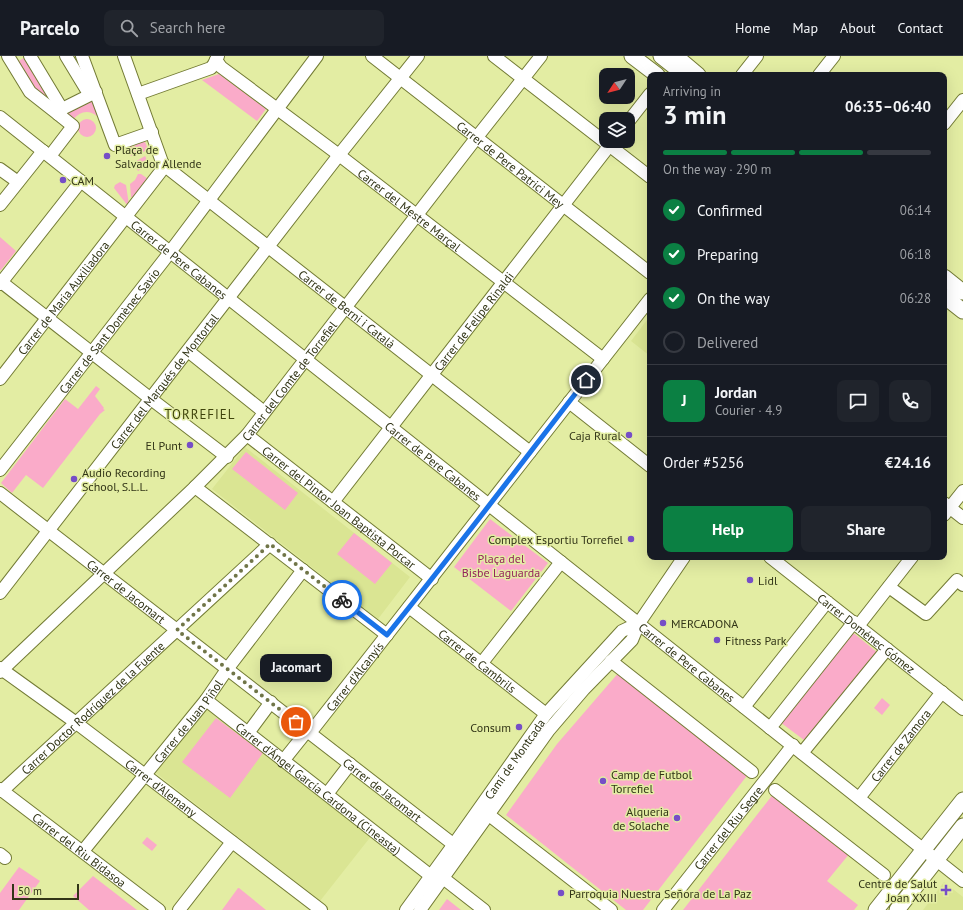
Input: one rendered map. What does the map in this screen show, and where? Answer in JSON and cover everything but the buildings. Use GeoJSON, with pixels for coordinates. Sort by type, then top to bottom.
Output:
{"type":"FeatureCollection","features":[{"type":"Feature","properties":{"kind":"main road"},"geometry":{"type":"LineString","coordinates":[[632,56],[653,72]]}},
{"type":"Feature","properties":{"kind":"main road"},"geometry":{"type":"LineString","coordinates":[[644,56],[664,72]]}},
{"type":"Feature","properties":{"kind":"main road"},"geometry":{"type":"LineString","coordinates":[[661,56],[682,62],[694,72]]}},
{"type":"Feature","properties":{"kind":"main road"},"geometry":{"type":"LineString","coordinates":[[947,280],[963,292]]}},
{"type":"Feature","properties":{"kind":"main road"},"geometry":{"type":"LineString","coordinates":[[947,298],[963,311]]}},
{"type":"Feature","properties":{"kind":"main road"},"geometry":{"type":"LineString","coordinates":[[876,910],[963,800]]}},
{"type":"Feature","properties":{"kind":"main road"},"geometry":{"type":"LineString","coordinates":[[897,910],[963,826]]}},
{"type":"Feature","properties":{"kind":"street"},"geometry":{"type":"LineString","coordinates":[[0,205],[18,182],[74,126],[60,112],[30,92],[8,56]]}},
{"type":"Feature","properties":{"kind":"street"},"geometry":{"type":"LineString","coordinates":[[30,56],[60,112]]}},
{"type":"Feature","properties":{"kind":"street"},"geometry":{"type":"LineString","coordinates":[[66,56],[92,93]]}},
{"type":"Feature","properties":{"kind":"street"},"geometry":{"type":"LineString","coordinates":[[82,56],[92,93],[115,145],[152,132]]}},
{"type":"Feature","properties":{"kind":"street"},"geometry":{"type":"LineString","coordinates":[[124,56],[162,162],[166,166],[126,216]]}},
{"type":"Feature","properties":{"kind":"street","name":"Carrer de Sant Domènec Savio"},"geometry":{"type":"LineString","coordinates":[[0,470],[170,251],[317,56]]}},
{"type":"Feature","properties":{"kind":"street","name":"Carrer de Pere Patrici Mey"},"geometry":{"type":"LineString","coordinates":[[372,56],[647,271]]}},
{"type":"Feature","properties":{"kind":"street","name":"Carrer del Marqués de Montortal"},"geometry":{"type":"LineString","coordinates":[[0,593],[151,400],[339,155],[418,56]]}},
{"type":"Feature","properties":{"kind":"street"},"geometry":{"type":"LineString","coordinates":[[494,56],[599,134]]}},
{"type":"Feature","properties":{"kind":"street","name":"Carrer del Comte de Torrefiel"},"geometry":{"type":"LineString","coordinates":[[1,670],[196,487],[247,435],[305,358],[541,56]]}},
{"type":"Feature","properties":{"kind":"street"},"geometry":{"type":"LineString","coordinates":[[744,72],[757,56]]}},
{"type":"Feature","properties":{"kind":"street"},"geometry":{"type":"LineString","coordinates":[[821,72],[834,56]]}},
{"type":"Feature","properties":{"kind":"street"},"geometry":{"type":"LineString","coordinates":[[138,94],[211,68],[217,58]]}},
{"type":"Feature","properties":{"kind":"street","name":"Carrer del Mestre Marçal"},"geometry":{"type":"LineString","coordinates":[[217,58],[221,67],[339,155],[603,359]]}},
{"type":"Feature","properties":{"kind":"street"},"geometry":{"type":"LineString","coordinates":[[60,112],[92,93]]}},
{"type":"Feature","properties":{"kind":"street"},"geometry":{"type":"LineString","coordinates":[[635,113],[647,98]]}},
{"type":"Feature","properties":{"kind":"street"},"geometry":{"type":"LineString","coordinates":[[947,120],[963,100]]}},
{"type":"Feature","properties":{"kind":"street","name":"Carrer de Pere Cabanes"},"geometry":{"type":"LineString","coordinates":[[0,117],[963,881]]}},
{"type":"Feature","properties":{"kind":"street","name":"Carrer de Felipe Rinaldi"},"geometry":{"type":"LineString","coordinates":[[334,502],[607,148]]}},
{"type":"Feature","properties":{"kind":"street"},"geometry":{"type":"LineString","coordinates":[[617,148],[647,174]]}},
{"type":"Feature","properties":{"kind":"street","name":"Carrer de Berni i Català"},"geometry":{"type":"LineString","coordinates":[[166,166],[530,452]]}},
{"type":"Feature","properties":{"kind":"street"},"geometry":{"type":"LineString","coordinates":[[0,169],[18,182]]}},
{"type":"Feature","properties":{"kind":"street"},"geometry":{"type":"LineString","coordinates":[[81,181],[1,282],[92,352],[151,400],[227,457]]}},
{"type":"Feature","properties":{"kind":"street","name":"Carrer de Maria Auxiliadora"},"geometry":{"type":"LineString","coordinates":[[0,379],[126,216]]}},
{"type":"Feature","properties":{"kind":"street","name":"Carrer d'Alcanyís"},"geometry":{"type":"LineString","coordinates":[[283,761],[309,732],[409,608],[647,303]]}},
{"type":"Feature","properties":{"kind":"street"},"geometry":{"type":"LineString","coordinates":[[188,351],[264,412]]}},
{"type":"Feature","properties":{"kind":"street"},"geometry":{"type":"LineString","coordinates":[[569,402],[647,464]]}},
{"type":"Feature","properties":{"kind":"street","name":"Carrer del Pintor Joan Baptista Porcar"},"geometry":{"type":"LineString","coordinates":[[247,435],[432,579]]}},
{"type":"Feature","properties":{"kind":"street"},"geometry":{"type":"LineString","coordinates":[[196,487],[387,635]]}},
{"type":"Feature","properties":{"kind":"street"},"geometry":{"type":"LineString","coordinates":[[947,508],[963,491]]}},
{"type":"Feature","properties":{"kind":"street","name":"Carrer de Jacomart"},"geometry":{"type":"LineString","coordinates":[[0,493],[228,668],[458,848]]}},
{"type":"Feature","properties":{"kind":"street"},"geometry":{"type":"LineString","coordinates":[[947,510],[963,518]]}},
{"type":"Feature","properties":{"kind":"street","name":"Carrer Doctor Rodríguez de la Fuente"},"geometry":{"type":"LineString","coordinates":[[1,790],[270,544]]}},
{"type":"Feature","properties":{"kind":"street","name":"Camí de Montcada"},"geometry":{"type":"LineString","coordinates":[[406,910],[458,848],[489,814],[549,730],[584,689],[632,640],[638,623],[682,560]]}},
{"type":"Feature","properties":{"kind":"street","name":"Carrer Doménec Gómez"},"geometry":{"type":"LineString","coordinates":[[774,560],[963,709]]}},
{"type":"Feature","properties":{"kind":"street"},"geometry":{"type":"LineString","coordinates":[[770,728],[856,624],[889,587],[910,560]]}},
{"type":"Feature","properties":{"kind":"street"},"geometry":{"type":"LineString","coordinates":[[481,664],[561,562]]}},
{"type":"Feature","properties":{"kind":"street","name":"Carrer de Juan Piñol"},"geometry":{"type":"LineString","coordinates":[[83,851],[206,700],[228,668],[303,570]]}},
{"type":"Feature","properties":{"kind":"street"},"geometry":{"type":"LineString","coordinates":[[889,587],[926,614],[957,580],[963,585]]}},
{"type":"Feature","properties":{"kind":"street"},"geometry":{"type":"LineString","coordinates":[[744,707],[827,602]]}},
{"type":"Feature","properties":{"kind":"street","name":"Carrer de Cambrils"},"geometry":{"type":"LineString","coordinates":[[409,608],[546,714]]}},
{"type":"Feature","properties":{"kind":"street","name":"Camí de Montcada"},"geometry":{"type":"LineString","coordinates":[[458,848],[546,714],[622,631],[638,623]]}},
{"type":"Feature","properties":{"kind":"street"},"geometry":{"type":"LineString","coordinates":[[802,753],[887,649]]}},
{"type":"Feature","properties":{"kind":"street"},"geometry":{"type":"LineString","coordinates":[[612,661],[752,772]]}},
{"type":"Feature","properties":{"kind":"street","name":"Carrer d'Alemany"},"geometry":{"type":"LineString","coordinates":[[1,670],[145,774],[321,910]]}},
{"type":"Feature","properties":{"kind":"street","name":"Carrer de Zamora"},"geometry":{"type":"LineString","coordinates":[[859,798],[942,692]]}},
{"type":"Feature","properties":{"kind":"street","name":"Carrer d'Ángel García Cardona (Cineasta)"},"geometry":{"type":"LineString","coordinates":[[206,700],[283,761],[435,876],[484,910]]}},
{"type":"Feature","properties":{"kind":"street"},"geometry":{"type":"LineString","coordinates":[[248,733],[271,702]]}},
{"type":"Feature","properties":{"kind":"street","name":"Carrer del Riu Segre"},"geometry":{"type":"LineString","coordinates":[[663,910],[793,745]]}},
{"type":"Feature","properties":{"kind":"street"},"geometry":{"type":"LineString","coordinates":[[327,794],[350,764]]}},
{"type":"Feature","properties":{"kind":"street","name":"Carrer del Riu Bidasoa"},"geometry":{"type":"LineString","coordinates":[[1,790],[159,910]]}},
{"type":"Feature","properties":{"kind":"street"},"geometry":{"type":"LineString","coordinates":[[775,790],[884,875]]}},
{"type":"Feature","properties":{"kind":"street"},"geometry":{"type":"LineString","coordinates":[[489,814],[611,910]]}},
{"type":"Feature","properties":{"kind":"street"},"geometry":{"type":"LineString","coordinates":[[179,910],[232,842]]}},
{"type":"Feature","properties":{"kind":"street","name":"Camí de Montcada"},"geometry":{"type":"LineString","coordinates":[[420,910],[435,876]]}},
{"type":"Feature","properties":{"kind":"shaded area"},"geometry":{"type":"Polygon","coordinates":[[[647,320],[647,354],[631,341],[647,320]]]}},
{"type":"Feature","properties":{"kind":"shaded area"},"geometry":{"type":"Polygon","coordinates":[[[245,447],[410,577],[378,619],[212,489],[245,447]]]}},
{"type":"Feature","properties":{"kind":"shaded area"},"geometry":{"type":"Polygon","coordinates":[[[208,707],[372,835],[320,901],[156,773],[208,707]]]}},
{"type":"Feature","properties":{"kind":"shaded area","name":"Centre de Salut Joan XXIII"},"geometry":{"type":"Polygon","coordinates":[[[944,882],[963,897],[963,910],[923,910],[944,882]]]}},
{"type":"Feature","properties":{"kind":"green space"},"geometry":{"type":"Polygon","coordinates":[[[24,58],[49,98],[48,99],[34,91],[17,62],[24,58]]]}},
{"type":"Feature","properties":{"kind":"green space"},"geometry":{"type":"Polygon","coordinates":[[[219,74],[266,109],[257,121],[202,80],[219,74]]]}},
{"type":"Feature","properties":{"kind":"green space"},"geometry":{"type":"Polygon","coordinates":[[[92,97],[98,117],[95,114],[85,112],[73,120],[67,115],[66,112],[92,97]]]}},
{"type":"Feature","properties":{"kind":"green space"},"geometry":{"type":"Polygon","coordinates":[[[87,119],[93,122],[96,128],[93,134],[87,137],[81,134],[78,128],[81,122],[87,119]]]}},
{"type":"Feature","properties":{"kind":"green space"},"geometry":{"type":"Polygon","coordinates":[[[143,141],[148,149],[140,154],[131,156],[123,148],[131,145],[132,147],[135,146],[134,144],[143,141]]]}},
{"type":"Feature","properties":{"kind":"green space"},"geometry":{"type":"Polygon","coordinates":[[[145,156],[149,164],[138,171],[133,163],[145,156]]]}},
{"type":"Feature","properties":{"kind":"green space"},"geometry":{"type":"Polygon","coordinates":[[[138,174],[141,174],[148,179],[134,199],[131,197],[130,184],[135,180],[138,174]]]}},
{"type":"Feature","properties":{"kind":"green space"},"geometry":{"type":"Polygon","coordinates":[[[120,182],[126,185],[128,206],[114,188],[115,185],[120,182]]]}},
{"type":"Feature","properties":{"kind":"green space"},"geometry":{"type":"Polygon","coordinates":[[[0,237],[16,251],[1,270],[0,270],[0,237]]]}},
{"type":"Feature","properties":{"kind":"green space"},"geometry":{"type":"Polygon","coordinates":[[[96,386],[100,389],[95,396],[105,410],[100,414],[43,488],[26,475],[12,493],[1,483],[65,399],[78,409],[96,386]]]}},
{"type":"Feature","properties":{"kind":"green space"},"geometry":{"type":"Polygon","coordinates":[[[246,452],[298,493],[285,510],[232,469],[246,452]]]}},
{"type":"Feature","properties":{"kind":"green space","name":"Plaça del Bisbe Laguarda"},"geometry":{"type":"Polygon","coordinates":[[[490,519],[548,563],[511,611],[454,567],[490,519]]]}},
{"type":"Feature","properties":{"kind":"green space"},"geometry":{"type":"Polygon","coordinates":[[[354,533],[392,563],[375,584],[337,554],[354,533]]]}},
{"type":"Feature","properties":{"kind":"green space"},"geometry":{"type":"Polygon","coordinates":[[[851,631],[878,653],[808,743],[780,722],[851,631]]]}},
{"type":"Feature","properties":{"kind":"green space"},"geometry":{"type":"Polygon","coordinates":[[[620,671],[749,773],[643,910],[626,910],[506,815],[557,744],[620,671]]]}},
{"type":"Feature","properties":{"kind":"green space"},"geometry":{"type":"Polygon","coordinates":[[[882,698],[890,705],[882,715],[874,708],[882,698]]]}},
{"type":"Feature","properties":{"kind":"green space"},"geometry":{"type":"Polygon","coordinates":[[[216,718],[263,753],[230,798],[182,762],[216,718]]]}},
{"type":"Feature","properties":{"kind":"green space"},"geometry":{"type":"Polygon","coordinates":[[[774,793],[850,853],[827,881],[858,905],[854,910],[683,910],[774,793]]]}},
{"type":"Feature","properties":{"kind":"green space"},"geometry":{"type":"Polygon","coordinates":[[[147,837],[157,845],[152,851],[142,843],[147,837]]]}},
{"type":"Feature","properties":{"kind":"green space"},"geometry":{"type":"Polygon","coordinates":[[[19,867],[40,881],[19,910],[0,910],[0,893],[19,867]]]}},
{"type":"Feature","properties":{"kind":"green space"},"geometry":{"type":"Polygon","coordinates":[[[93,876],[137,910],[89,910],[73,896],[93,876]]]}},
{"type":"Feature","properties":{"kind":"green space"},"geometry":{"type":"Polygon","coordinates":[[[239,888],[266,910],[222,910],[239,888]]]}},
{"type":"Feature","properties":{"kind":"green space"},"geometry":{"type":"Polygon","coordinates":[[[447,899],[461,910],[439,910],[447,899]]]}},
{"type":"Feature","properties":{"kind":"way so far"},"geometry":{"type":"LineString","coordinates":[[296,722],[177,630],[270,544],[342,600]]}},
{"type":"Feature","properties":{"kind":"place","name":"Plaça de Salvador Allende"},"geometry":{"type":"Point","coordinates":[107,156]}},
{"type":"Feature","properties":{"kind":"place","name":"CAM"},"geometry":{"type":"Point","coordinates":[63,180]}},
{"type":"Feature","properties":{"kind":"place","name":"Caja Rural"},"geometry":{"type":"Point","coordinates":[629,435]}},
{"type":"Feature","properties":{"kind":"place","name":"El Punt"},"geometry":{"type":"Point","coordinates":[190,445]}},
{"type":"Feature","properties":{"kind":"place","name":"Audio Recording School, S.L.L."},"geometry":{"type":"Point","coordinates":[74,479]}},
{"type":"Feature","properties":{"kind":"place","name":"Complex Esportiu Torrefiel"},"geometry":{"type":"Point","coordinates":[631,539]}},
{"type":"Feature","properties":{"kind":"place","name":"Lidl"},"geometry":{"type":"Point","coordinates":[750,580]}},
{"type":"Feature","properties":{"kind":"place","name":"MERCADONA"},"geometry":{"type":"Point","coordinates":[663,623]}},
{"type":"Feature","properties":{"kind":"place","name":"Fitness Park"},"geometry":{"type":"Point","coordinates":[717,640]}},
{"type":"Feature","properties":{"kind":"place","name":"Jacomart"},"geometry":{"type":"Point","coordinates":[296,722]}},
{"type":"Feature","properties":{"kind":"place","name":"Consum"},"geometry":{"type":"Point","coordinates":[519,727]}},
{"type":"Feature","properties":{"kind":"place","name":"Camp de Futbol Torrefiel"},"geometry":{"type":"Point","coordinates":[603,781]}},
{"type":"Feature","properties":{"kind":"place","name":"Alqueria de Solache"},"geometry":{"type":"Point","coordinates":[677,818]}},
{"type":"Feature","properties":{"kind":"place","name":"Centre de Salut Joan XXIII"},"geometry":{"type":"Point","coordinates":[946,890]}},
{"type":"Feature","properties":{"kind":"place","name":"Parroquia Nuestra Señora de La Paz"},"geometry":{"type":"Point","coordinates":[561,893]}},
{"type":"Feature","properties":{"kind":"district","name":"TORREFIEL"},"geometry":{"type":"Point","coordinates":[200,414]}},
{"type":"Feature","properties":{"kind":"route"},"geometry":{"type":"LineString","coordinates":[[342,600],[387,635],[586,380]]}}]}
